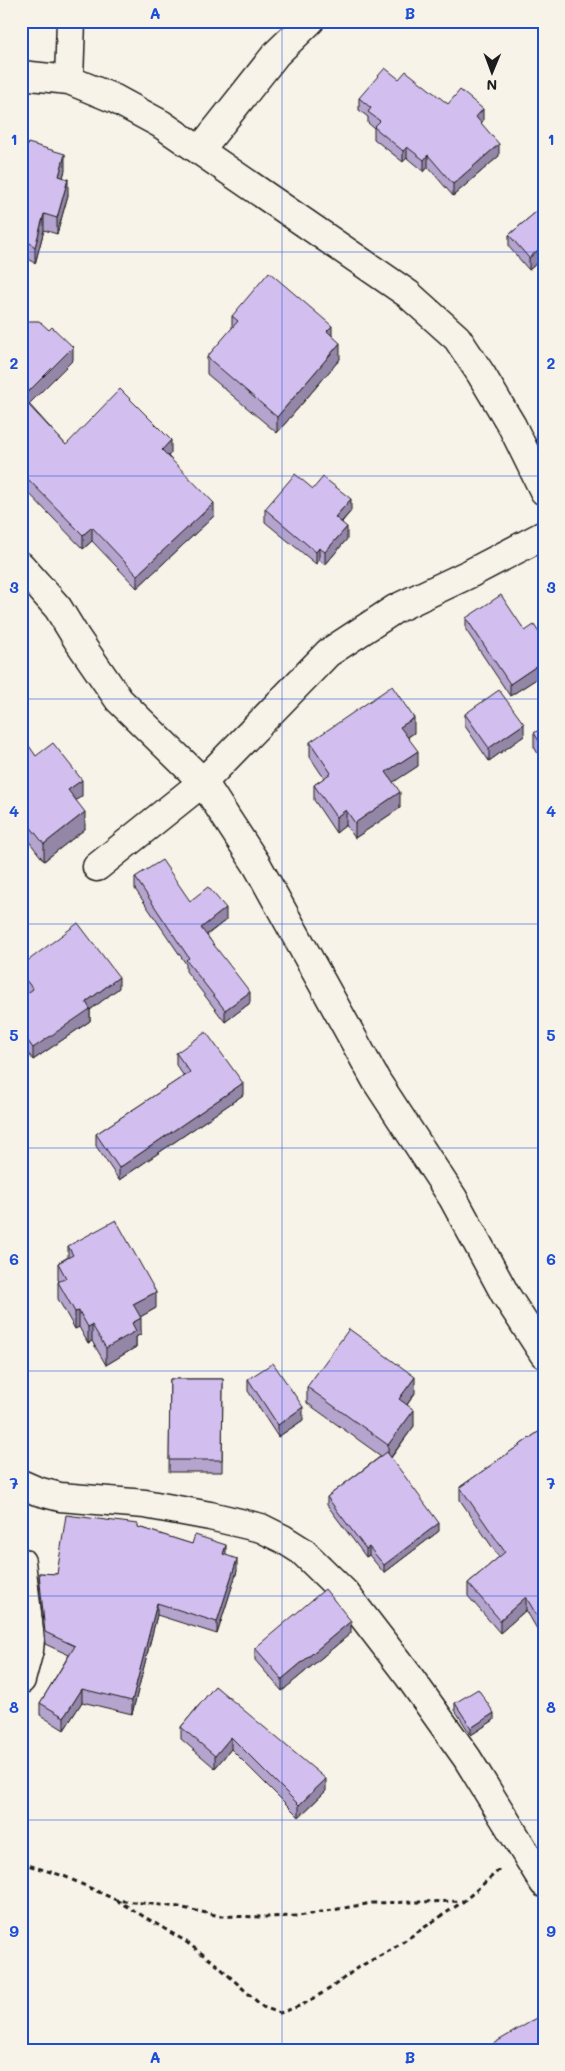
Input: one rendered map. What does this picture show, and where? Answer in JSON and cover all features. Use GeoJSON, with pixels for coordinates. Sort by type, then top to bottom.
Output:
{"type":"FeatureCollection","features":[{"type":"Feature","properties":{"kind":"street"},"geometry":{"type":"LineString","coordinates":[[69,80],[71,21]]}},
{"type":"Feature","properties":{"kind":"street"},"geometry":{"type":"LineString","coordinates":[[200,150],[276,54],[310,21]]}},
{"type":"Feature","properties":{"kind":"street"},"geometry":{"type":"LineString","coordinates":[[21,75],[69,80],[115,99],[153,119],[408,294],[457,338],[512,426],[544,491]]}},
{"type":"Feature","properties":{"kind":"street"},"geometry":{"type":"LineString","coordinates":[[97,867],[203,782],[328,653],[395,609],[471,573],[544,535]]}},
{"type":"Feature","properties":{"kind":"street"},"geometry":{"type":"LineString","coordinates":[[21,566],[58,608],[76,639],[119,700],[203,782],[257,865],[377,1082],[453,1198],[505,1294],[544,1354]]}},
{"type":"Feature","properties":{"kind":"street"},"geometry":{"type":"LineString","coordinates":[[21,1484],[37,1491],[60,1497],[145,1504],[261,1528],[302,1551],[346,1593],[408,1675],[467,1758],[544,1883]]}},
{"type":"Feature","properties":{"kind":"street"},"geometry":{"type":"LineString","coordinates":[[21,1562],[30,1639],[21,1680]]}},
{"type":"Feature","properties":{"kind":"path"},"geometry":{"type":"LineString","coordinates":[[21,1863],[64,1876],[116,1900],[185,1941],[217,1965],[263,2007],[280,2013],[302,2005],[331,1988],[356,1968],[389,1950],[464,1901],[523,1850]]}},
{"type":"Feature","properties":{"kind":"path"},"geometry":{"type":"LineString","coordinates":[[116,1900],[179,1907],[220,1916],[266,1917],[298,1916],[372,1903],[464,1901]]}},
{"type":"Feature","properties":{"kind":"building"},"geometry":{"type":"Polygon","coordinates":[[[385,68],[399,79],[406,71],[448,104],[460,90],[483,109],[476,117],[499,144],[453,184],[428,155],[424,160],[407,147],[403,151],[374,127],[380,121],[368,112],[371,108],[359,98],[385,68]]]}},
{"type":"Feature","properties":{"kind":"building"},"geometry":{"type":"Polygon","coordinates":[[[28,143],[65,154],[59,176],[68,179],[57,218],[44,214],[35,247],[21,236],[21,165],[28,143]]]}},
{"type":"Feature","properties":{"kind":"building"},"geometry":{"type":"Polygon","coordinates":[[[544,205],[544,256],[538,250],[529,258],[509,235],[544,205]]]}},
{"type":"Feature","properties":{"kind":"building"},"geometry":{"type":"Polygon","coordinates":[[[269,272],[332,326],[327,331],[340,343],[277,417],[207,357],[238,321],[232,316],[269,272]]]}},
{"type":"Feature","properties":{"kind":"building"},"geometry":{"type":"Polygon","coordinates":[[[29,321],[39,321],[49,330],[52,327],[73,347],[22,398],[66,445],[120,389],[171,440],[162,450],[214,503],[137,575],[92,527],[83,535],[21,472],[21,329],[29,321]]]}},
{"type":"Feature","properties":{"kind":"building"},"geometry":{"type":"Polygon","coordinates":[[[544,425],[544,443],[537,430],[544,425]]]}},
{"type":"Feature","properties":{"kind":"building"},"geometry":{"type":"Polygon","coordinates":[[[295,474],[313,489],[323,477],[351,499],[335,517],[347,527],[325,552],[319,548],[316,552],[265,509],[295,474]]]}},
{"type":"Feature","properties":{"kind":"building"},"geometry":{"type":"Polygon","coordinates":[[[501,595],[525,631],[534,625],[544,640],[544,661],[510,684],[466,618],[501,595]]]}},
{"type":"Feature","properties":{"kind":"building"},"geometry":{"type":"Polygon","coordinates":[[[392,686],[414,718],[400,727],[418,751],[386,772],[400,792],[355,823],[346,810],[336,817],[314,785],[331,773],[310,742],[392,686]]]}},
{"type":"Feature","properties":{"kind":"building"},"geometry":{"type":"Polygon","coordinates":[[[499,690],[524,724],[489,748],[465,714],[499,690]]]}},
{"type":"Feature","properties":{"kind":"building"},"geometry":{"type":"Polygon","coordinates":[[[544,727],[544,749],[534,733],[544,727]]]}},
{"type":"Feature","properties":{"kind":"building"},"geometry":{"type":"Polygon","coordinates":[[[25,740],[36,756],[53,743],[82,780],[68,790],[85,812],[44,844],[21,815],[21,743],[25,740]]]}},
{"type":"Feature","properties":{"kind":"building"},"geometry":{"type":"Polygon","coordinates":[[[162,860],[190,901],[208,887],[226,908],[201,928],[250,992],[225,1010],[186,960],[189,958],[135,877],[162,860]]]}},
{"type":"Feature","properties":{"kind":"building"},"geometry":{"type":"Polygon","coordinates":[[[78,923],[119,977],[86,1002],[90,1009],[33,1048],[21,1033],[21,998],[33,989],[21,974],[21,966],[78,923]]]}},
{"type":"Feature","properties":{"kind":"building"},"geometry":{"type":"Polygon","coordinates":[[[206,1032],[243,1083],[119,1168],[96,1134],[190,1072],[176,1053],[206,1032]]]}},
{"type":"Feature","properties":{"kind":"building"},"geometry":{"type":"Polygon","coordinates":[[[116,1220],[156,1292],[133,1304],[141,1318],[132,1323],[136,1331],[106,1348],[92,1325],[88,1327],[79,1311],[75,1312],[58,1282],[66,1278],[58,1263],[73,1255],[68,1246],[116,1220]]]}},
{"type":"Feature","properties":{"kind":"building"},"geometry":{"type":"Polygon","coordinates":[[[349,1329],[415,1377],[399,1399],[414,1410],[388,1445],[307,1387],[349,1329]]]}},
{"type":"Feature","properties":{"kind":"building"},"geometry":{"type":"Polygon","coordinates":[[[273,1363],[303,1407],[278,1425],[248,1379],[273,1363]]]}},
{"type":"Feature","properties":{"kind":"building"},"geometry":{"type":"Polygon","coordinates":[[[170,1379],[223,1379],[222,1460],[169,1460],[170,1379]]]}},
{"type":"Feature","properties":{"kind":"building"},"geometry":{"type":"Polygon","coordinates":[[[544,1428],[544,1628],[526,1597],[500,1620],[468,1583],[505,1552],[460,1487],[544,1428]]]}},
{"type":"Feature","properties":{"kind":"building"},"geometry":{"type":"Polygon","coordinates":[[[387,1452],[439,1523],[384,1565],[369,1547],[366,1549],[327,1497],[387,1452]]]}},
{"type":"Feature","properties":{"kind":"building"},"geometry":{"type":"Polygon","coordinates":[[[66,1515],[138,1524],[138,1527],[192,1544],[195,1535],[226,1545],[223,1554],[237,1559],[217,1622],[157,1603],[132,1701],[82,1689],[64,1717],[40,1703],[75,1646],[45,1632],[39,1573],[57,1574],[66,1515]]]}},
{"type":"Feature","properties":{"kind":"building"},"geometry":{"type":"Polygon","coordinates":[[[325,1589],[351,1621],[282,1679],[255,1648],[325,1589]]]}},
{"type":"Feature","properties":{"kind":"building"},"geometry":{"type":"Polygon","coordinates":[[[215,1686],[326,1779],[299,1805],[231,1737],[215,1756],[181,1727],[215,1686]]]}},
{"type":"Feature","properties":{"kind":"building"},"geometry":{"type":"Polygon","coordinates":[[[478,1689],[494,1713],[471,1728],[455,1703],[478,1689]]]}},
{"type":"Feature","properties":{"kind":"building"},"geometry":{"type":"Polygon","coordinates":[[[537,2018],[544,2030],[544,2044],[541,2046],[543,2050],[487,2050],[486,2048],[537,2018]]]}}]}
